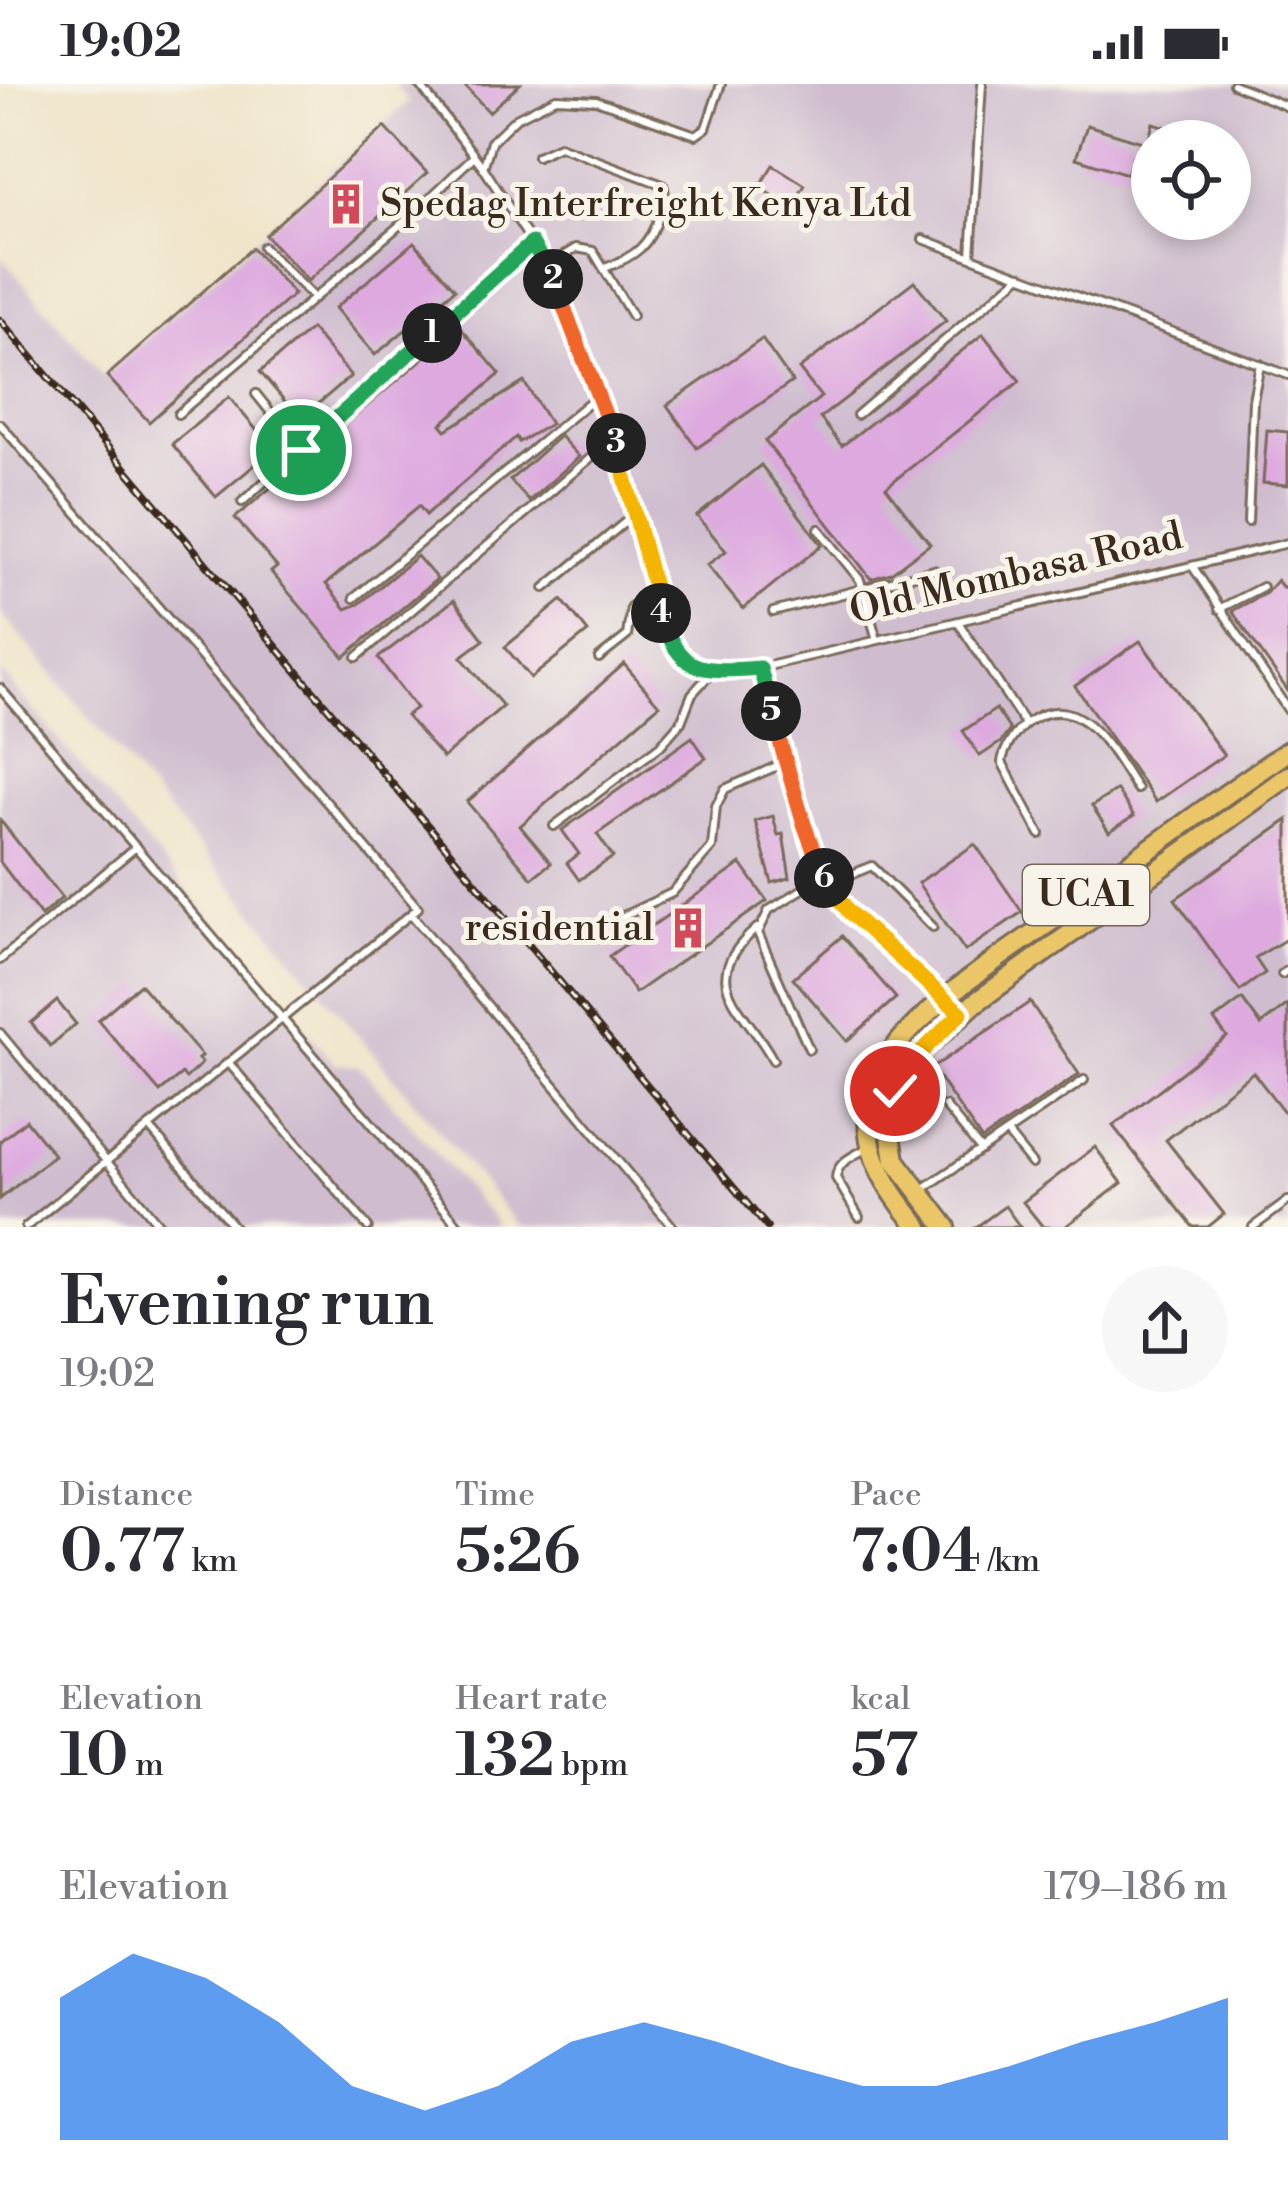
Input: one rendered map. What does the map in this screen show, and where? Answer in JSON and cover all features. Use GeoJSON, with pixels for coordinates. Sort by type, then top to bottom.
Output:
{"type":"FeatureCollection","features":[{"type":"Feature","properties":{"kind":"main road","name":"UCA1"},"geometry":{"type":"LineString","coordinates":[[952,994],[1288,751]]}},
{"type":"Feature","properties":{"kind":"main road","name":"UCA1"},"geometry":{"type":"LineString","coordinates":[[968,1008],[1288,776]]}},
{"type":"Feature","properties":{"kind":"main road"},"geometry":{"type":"LineString","coordinates":[[1212,802],[1225,820]]}},
{"type":"Feature","properties":{"kind":"main road"},"geometry":{"type":"LineString","coordinates":[[919,1227],[881,1178],[870,1147],[868,1109],[877,1076],[900,1042],[952,994]]}},
{"type":"Feature","properties":{"kind":"main road"},"geometry":{"type":"LineString","coordinates":[[946,1227],[895,1160],[891,1102],[908,1065],[968,1008]]}},
{"type":"Feature","properties":{"kind":"lane"},"geometry":{"type":"LineString","coordinates":[[419,84],[483,167],[547,266],[615,437],[668,637],[691,665],[712,672],[692,694],[681,722],[660,746],[554,826]]}},
{"type":"Feature","properties":{"kind":"lane"},"geometry":{"type":"LineString","coordinates":[[483,167],[491,142],[516,118],[556,98],[596,100],[696,135],[706,128],[721,84]]}},
{"type":"Feature","properties":{"kind":"lane"},"geometry":{"type":"LineString","coordinates":[[971,256],[982,84]]}},
{"type":"Feature","properties":{"kind":"lane"},"geometry":{"type":"LineString","coordinates":[[1231,85],[1288,107]]}},
{"type":"Feature","properties":{"kind":"lane"},"geometry":{"type":"LineString","coordinates":[[537,156],[559,146],[663,185],[666,196],[651,238],[633,257],[605,268]]}},
{"type":"Feature","properties":{"kind":"lane"},"geometry":{"type":"LineString","coordinates":[[178,415],[474,155]]}},
{"type":"Feature","properties":{"kind":"lane"},"geometry":{"type":"LineString","coordinates":[[923,239],[1288,375]]}},
{"type":"Feature","properties":{"kind":"lane"},"geometry":{"type":"LineString","coordinates":[[242,502],[532,243]]}},
{"type":"Feature","properties":{"kind":"lane"},"geometry":{"type":"LineString","coordinates":[[263,247],[314,298]]}},
{"type":"Feature","properties":{"kind":"lane"},"geometry":{"type":"LineString","coordinates":[[547,266],[582,247],[593,251],[632,316]]}},
{"type":"Feature","properties":{"kind":"lane"},"geometry":{"type":"LineString","coordinates":[[857,415],[1021,275]]}},
{"type":"Feature","properties":{"kind":"lane"},"geometry":{"type":"LineString","coordinates":[[1248,522],[1252,400],[1260,364]]}},
{"type":"Feature","properties":{"kind":"lane"},"geometry":{"type":"LineString","coordinates":[[256,394],[301,450]]}},
{"type":"Feature","properties":{"kind":"lane"},"geometry":{"type":"LineString","coordinates":[[354,598],[599,394]]}},
{"type":"Feature","properties":{"kind":"lane"},"geometry":{"type":"LineString","coordinates":[[0,424],[418,908],[26,1227]]}},
{"type":"Feature","properties":{"kind":"lane"},"geometry":{"type":"LineString","coordinates":[[357,657],[615,437]]}},
{"type":"Feature","properties":{"kind":"lane"},"geometry":{"type":"LineString","coordinates":[[545,588],[635,514]]}},
{"type":"Feature","properties":{"kind":"lane"},"geometry":{"type":"LineString","coordinates":[[819,529],[864,588],[877,641]]}},
{"type":"Feature","properties":{"kind":"lane","name":"Old Mombasa Road"},"geometry":{"type":"LineString","coordinates":[[712,672],[760,668],[1288,543]]}},
{"type":"Feature","properties":{"kind":"lane"},"geometry":{"type":"LineString","coordinates":[[1193,567],[1288,710]]}},
{"type":"Feature","properties":{"kind":"lane"},"geometry":{"type":"LineString","coordinates":[[773,612],[934,570]]}},
{"type":"Feature","properties":{"kind":"lane"},"geometry":{"type":"LineString","coordinates":[[1219,609],[1262,587]]}},
{"type":"Feature","properties":{"kind":"lane"},"geometry":{"type":"LineString","coordinates":[[599,658],[626,636],[631,608],[654,588]]}},
{"type":"Feature","properties":{"kind":"lane"},"geometry":{"type":"LineString","coordinates":[[958,622],[1024,724]]}},
{"type":"Feature","properties":{"kind":"lane"},"geometry":{"type":"LineString","coordinates":[[760,668],[785,762],[826,880],[849,912],[968,1008]]}},
{"type":"Feature","properties":{"kind":"lane"},"geometry":{"type":"LineString","coordinates":[[0,688],[460,1227]]}},
{"type":"Feature","properties":{"kind":"lane"},"geometry":{"type":"LineString","coordinates":[[1040,834],[1002,762],[1007,746],[1024,724],[1050,712],[1069,713],[1089,722],[1137,789]]}},
{"type":"Feature","properties":{"kind":"lane"},"geometry":{"type":"LineString","coordinates":[[602,926],[672,893],[712,847],[716,806],[724,789],[785,762]]}},
{"type":"Feature","properties":{"kind":"lane"},"geometry":{"type":"LineString","coordinates":[[0,960],[136,847]]}},
{"type":"Feature","properties":{"kind":"lane"},"geometry":{"type":"LineString","coordinates":[[773,1060],[726,982],[733,950],[760,926],[769,910],[826,880],[872,866],[933,927]]}},
{"type":"Feature","properties":{"kind":"lane"},"geometry":{"type":"LineString","coordinates":[[411,914],[673,1227]]}},
{"type":"Feature","properties":{"kind":"lane"},"geometry":{"type":"LineString","coordinates":[[760,926],[759,943],[809,1049]]}},
{"type":"Feature","properties":{"kind":"lane"},"geometry":{"type":"LineString","coordinates":[[0,1033],[161,1227]]}},
{"type":"Feature","properties":{"kind":"lane"},"geometry":{"type":"LineString","coordinates":[[228,1062],[368,1227]]}},
{"type":"Feature","properties":{"kind":"lane"},"geometry":{"type":"LineString","coordinates":[[917,1193],[1084,1080]]}},
{"type":"Feature","properties":{"kind":"lane"},"geometry":{"type":"LineString","coordinates":[[945,1106],[981,1150]]}},
{"type":"Feature","properties":{"kind":"lane"},"geometry":{"type":"LineString","coordinates":[[149,1127],[234,1227]]}},
{"type":"Feature","properties":{"kind":"lane"},"geometry":{"type":"LineString","coordinates":[[1007,1132],[1032,1164]]}},
{"type":"Feature","properties":{"kind":"lane"},"geometry":{"type":"LineString","coordinates":[[860,1217],[836,1178],[837,1171],[870,1147]]}},
{"type":"Feature","properties":{"kind":"lane"},"geometry":{"type":"LineString","coordinates":[[1253,1227],[1288,1201]]}},
{"type":"Feature","properties":{"kind":"shaded area"},"geometry":{"type":"Polygon","coordinates":[[[394,84],[1288,84],[1288,1227],[520,1227],[0,612],[0,255],[103,377],[409,102],[394,84]]]}},
{"type":"Feature","properties":{"kind":"shaded area"},"geometry":{"type":"Polygon","coordinates":[[[0,671],[335,1064],[359,1066],[501,1227],[0,1227],[0,671]]]}},
{"type":"Feature","properties":{"kind":"building"},"geometry":{"type":"Polygon","coordinates":[[[463,84],[520,84],[489,112],[463,84]]]}},
{"type":"Feature","properties":{"kind":"building"},"geometry":{"type":"Polygon","coordinates":[[[1087,125],[1131,139],[1127,174],[1076,158],[1087,125]]]}},
{"type":"Feature","properties":{"kind":"building","name":"Spedag Interfreight Kenya Ltd"},"geometry":{"type":"Polygon","coordinates":[[[385,127],[427,173],[308,281],[265,235],[385,127]]]}},
{"type":"Feature","properties":{"kind":"building"},"geometry":{"type":"Polygon","coordinates":[[[773,165],[805,185],[792,207],[759,187],[773,165]]]}},
{"type":"Feature","properties":{"kind":"building"},"geometry":{"type":"Polygon","coordinates":[[[414,242],[455,289],[375,355],[335,308],[414,242]]]}},
{"type":"Feature","properties":{"kind":"building"},"geometry":{"type":"Polygon","coordinates":[[[252,248],[294,294],[149,422],[107,376],[252,248]]]}},
{"type":"Feature","properties":{"kind":"building"},"geometry":{"type":"Polygon","coordinates":[[[914,281],[946,321],[820,418],[842,446],[983,334],[1020,381],[886,487],[930,544],[891,573],[871,579],[765,441],[821,397],[799,369],[914,281]]]}},
{"type":"Feature","properties":{"kind":"building"},"geometry":{"type":"Polygon","coordinates":[[[460,327],[500,374],[441,424],[446,430],[524,382],[550,424],[519,442],[516,437],[426,515],[419,506],[326,584],[346,609],[359,604],[417,556],[437,579],[344,657],[271,572],[277,567],[235,518],[460,327]]]}},
{"type":"Feature","properties":{"kind":"building"},"geometry":{"type":"Polygon","coordinates":[[[311,329],[351,376],[300,419],[260,372],[311,329]]]}},
{"type":"Feature","properties":{"kind":"building"},"geometry":{"type":"Polygon","coordinates":[[[762,339],[792,382],[697,448],[667,405],[762,339]]]}},
{"type":"Feature","properties":{"kind":"building"},"geometry":{"type":"Polygon","coordinates":[[[229,397],[273,450],[216,497],[172,444],[229,397]]]}},
{"type":"Feature","properties":{"kind":"building"},"geometry":{"type":"Polygon","coordinates":[[[1267,430],[1288,432],[1288,485],[1263,483],[1267,430]]]}},
{"type":"Feature","properties":{"kind":"building"},"geometry":{"type":"Polygon","coordinates":[[[560,436],[579,457],[529,501],[510,480],[560,436]]]}},
{"type":"Feature","properties":{"kind":"building"},"geometry":{"type":"Polygon","coordinates":[[[761,465],[822,545],[743,609],[707,565],[726,551],[697,516],[761,465]]]}},
{"type":"Feature","properties":{"kind":"building"},"geometry":{"type":"Polygon","coordinates":[[[1277,580],[1283,588],[1288,584],[1288,691],[1232,611],[1266,593],[1277,580]]]}},
{"type":"Feature","properties":{"kind":"building"},"geometry":{"type":"Polygon","coordinates":[[[454,600],[484,640],[461,657],[503,706],[443,758],[406,716],[416,708],[378,658],[454,600]]]}},
{"type":"Feature","properties":{"kind":"building"},"geometry":{"type":"Polygon","coordinates":[[[562,600],[588,632],[531,678],[505,647],[562,600]]]}},
{"type":"Feature","properties":{"kind":"building"},"geometry":{"type":"Polygon","coordinates":[[[1140,641],[1224,755],[1156,802],[1075,686],[1140,641]]]}},
{"type":"Feature","properties":{"kind":"building"},"geometry":{"type":"Polygon","coordinates":[[[624,664],[659,705],[520,826],[551,863],[532,878],[467,802],[624,664]]]}},
{"type":"Feature","properties":{"kind":"building"},"geometry":{"type":"Polygon","coordinates":[[[996,709],[1010,730],[980,756],[963,731],[996,709]]]}},
{"type":"Feature","properties":{"kind":"building"},"geometry":{"type":"Polygon","coordinates":[[[692,737],[706,758],[597,834],[613,857],[579,880],[567,863],[579,854],[562,830],[692,737]]]}},
{"type":"Feature","properties":{"kind":"building"},"geometry":{"type":"Polygon","coordinates":[[[1117,790],[1134,816],[1109,832],[1092,806],[1117,790]]]}},
{"type":"Feature","properties":{"kind":"building"},"geometry":{"type":"Polygon","coordinates":[[[773,816],[778,835],[783,834],[790,878],[772,883],[755,821],[773,816]]]}},
{"type":"Feature","properties":{"kind":"building"},"geometry":{"type":"Polygon","coordinates":[[[0,820],[62,898],[41,916],[0,862],[0,820]]]}},
{"type":"Feature","properties":{"kind":"building"},"geometry":{"type":"Polygon","coordinates":[[[1288,820],[1288,938],[1255,958],[1265,973],[1240,991],[1175,899],[1288,820]]]}},
{"type":"Feature","properties":{"kind":"building"},"geometry":{"type":"Polygon","coordinates":[[[975,844],[1022,912],[965,951],[918,883],[975,844]]]}},
{"type":"Feature","properties":{"kind":"building","name":"residential"},"geometry":{"type":"Polygon","coordinates":[[[741,864],[767,901],[635,993],[609,956],[741,864]]]}},
{"type":"Feature","properties":{"kind":"building"},"geometry":{"type":"Polygon","coordinates":[[[842,936],[896,998],[847,1041],[793,978],[842,936]]]}},
{"type":"Feature","properties":{"kind":"building"},"geometry":{"type":"Polygon","coordinates":[[[140,984],[202,1056],[198,1059],[202,1063],[186,1078],[182,1074],[160,1092],[98,1020],[140,984]]]}},
{"type":"Feature","properties":{"kind":"building"},"geometry":{"type":"Polygon","coordinates":[[[1242,999],[1261,1025],[1288,1004],[1288,1117],[1253,1072],[1166,1140],[1224,1214],[1208,1227],[1193,1227],[1113,1126],[1227,1037],[1214,1020],[1242,999]]]}},
{"type":"Feature","properties":{"kind":"building"},"geometry":{"type":"Polygon","coordinates":[[[57,1001],[76,1024],[50,1046],[31,1023],[57,1001]]]}},
{"type":"Feature","properties":{"kind":"building"},"geometry":{"type":"Polygon","coordinates":[[[1030,1002],[1079,1074],[982,1140],[932,1068],[1030,1002]]]}},
{"type":"Feature","properties":{"kind":"building"},"geometry":{"type":"Polygon","coordinates":[[[26,1120],[54,1155],[0,1199],[0,1141],[26,1120]]]}},
{"type":"Feature","properties":{"kind":"building"},"geometry":{"type":"Polygon","coordinates":[[[1095,1147],[1122,1183],[1065,1227],[1043,1227],[1023,1202],[1095,1147]]]}},
{"type":"Feature","properties":{"kind":"building"},"geometry":{"type":"Polygon","coordinates":[[[1005,1206],[1020,1227],[976,1227],[1005,1206]]]}},
{"type":"Feature","properties":{"kind":"railway"},"geometry":{"type":"LineString","coordinates":[[0,320],[767,1227]]}},
{"type":"Feature","properties":{"kind":"place","name":"Spedag Interfreight Kenya Ltd"},"geometry":{"type":"Point","coordinates":[346,204]}},
{"type":"Feature","properties":{"kind":"place","name":"residential"},"geometry":{"type":"Point","coordinates":[688,928]}},
{"type":"Feature","properties":{"kind":"route"},"geometry":{"type":"LineString","coordinates":[[301,450],[532,243],[576,333],[615,437],[668,637],[678,654],[705,671],[760,668],[804,824],[836,898],[961,1013],[922,1048],[895,1091]]}}]}
